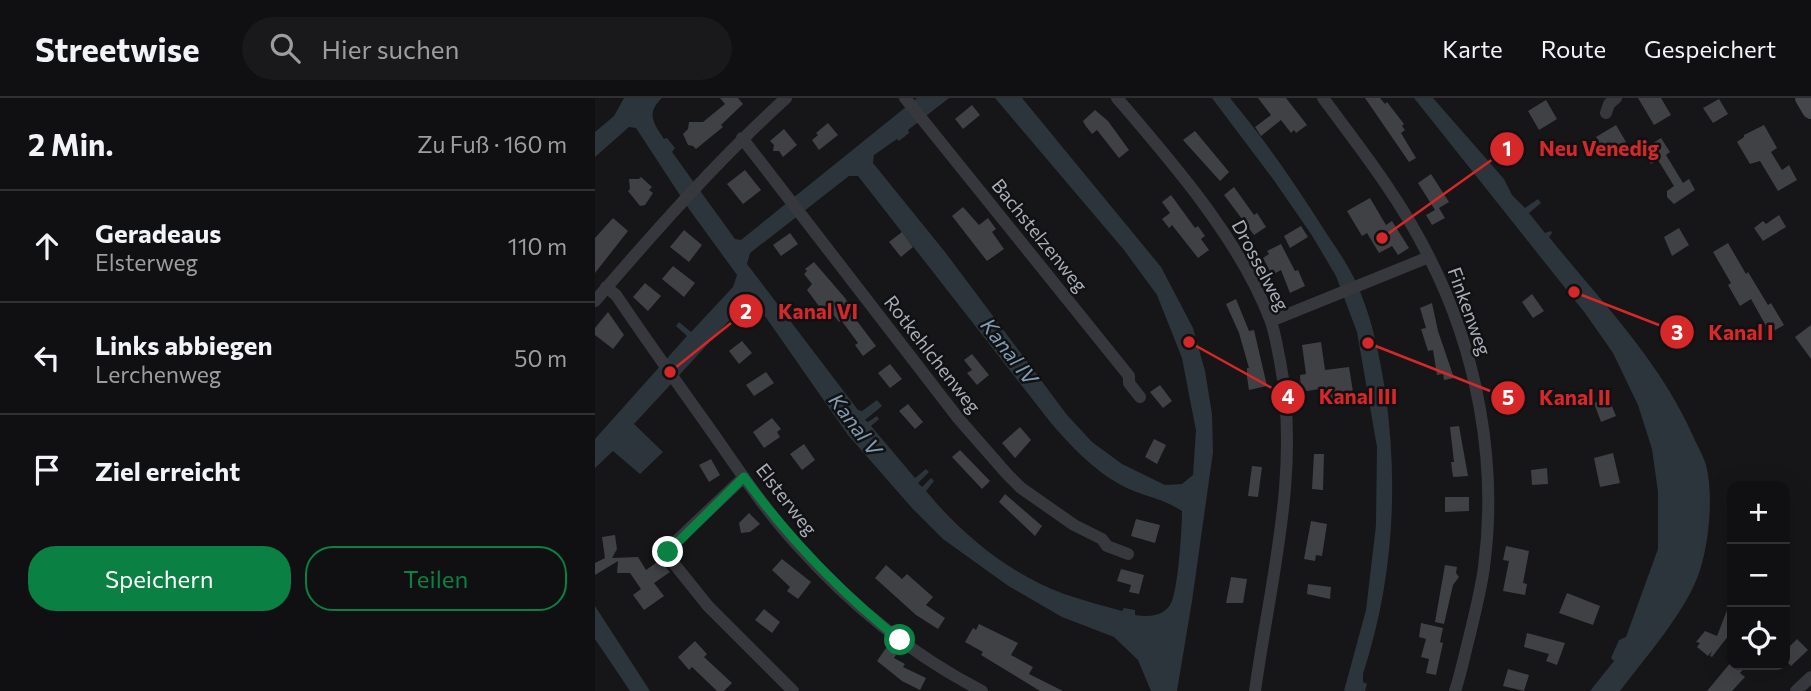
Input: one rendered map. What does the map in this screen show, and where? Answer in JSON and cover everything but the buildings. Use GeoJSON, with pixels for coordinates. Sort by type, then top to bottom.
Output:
{"type":"FeatureCollection","features":[{"type":"Feature","properties":{"kind":"main road"},"geometry":{"type":"LineString","coordinates":[[1804,98],[1811,110]]}},
{"type":"Feature","properties":{"kind":"street"},"geometry":{"type":"LineString","coordinates":[[595,301],[677,206],[742,138],[786,98]]}},
{"type":"Feature","properties":{"kind":"street","name":"Drosselweg"},"geometry":{"type":"LineString","coordinates":[[1117,98],[1225,235],[1257,290],[1271,321],[1287,414],[1288,465],[1255,691]]}},
{"type":"Feature","properties":{"kind":"street","name":"Finkenweg"},"geometry":{"type":"LineString","coordinates":[[1323,98],[1378,173],[1429,257],[1454,315],[1474,381],[1484,440],[1489,498],[1483,572],[1455,691]]}},
{"type":"Feature","properties":{"kind":"street"},"geometry":{"type":"LineString","coordinates":[[1606,113],[1609,104],[1616,98]]}},
{"type":"Feature","properties":{"kind":"street","name":"Bachstelzenweg"},"geometry":{"type":"LineString","coordinates":[[907,99],[1129,376],[1129,383],[1140,397]]}},
{"type":"Feature","properties":{"kind":"street","name":"Rotkehlchenweg"},"geometry":{"type":"LineString","coordinates":[[742,138],[958,418],[1007,474],[1021,488],[1074,525],[1102,539],[1107,546],[1128,554]]}},
{"type":"Feature","properties":{"kind":"street"},"geometry":{"type":"LineString","coordinates":[[1271,321],[1429,257]]}},
{"type":"Feature","properties":{"kind":"street","name":"Elsterweg"},"geometry":{"type":"LineString","coordinates":[[606,288],[616,295],[744,477],[797,545],[841,590],[900,640],[947,672],[982,691]]}},
{"type":"Feature","properties":{"kind":"street"},"geometry":{"type":"LineString","coordinates":[[744,477],[671,546],[667,555],[708,607],[793,691]]}},
{"type":"Feature","properties":{"kind":"street"},"geometry":{"type":"LineString","coordinates":[[1796,691],[1811,677]]}},
{"type":"Feature","properties":{"kind":"water"},"geometry":{"type":"Polygon","coordinates":[[[624,98],[662,98],[653,113],[657,128],[664,139],[667,138],[675,148],[672,152],[735,239],[741,240],[917,98],[949,98],[908,130],[909,133],[899,141],[897,139],[874,155],[873,163],[945,252],[1067,415],[1092,442],[1122,464],[1165,485],[1182,484],[1193,475],[1196,430],[1182,358],[1157,295],[1124,250],[995,98],[1022,98],[1161,267],[1193,328],[1205,371],[1212,414],[1213,452],[1177,691],[1151,691],[1138,660],[1114,637],[1062,617],[1007,585],[943,539],[848,435],[758,306],[752,303],[744,304],[634,424],[663,452],[640,474],[613,451],[595,468],[595,439],[687,336],[676,326],[679,322],[691,332],[733,287],[737,275],[689,209],[636,128],[629,127],[595,157],[595,132],[614,116],[624,98]],[[849,176],[750,253],[747,264],[858,410],[862,411],[877,400],[882,406],[865,420],[868,422],[877,416],[879,419],[871,426],[915,478],[926,469],[929,472],[918,483],[922,487],[931,478],[934,481],[926,491],[971,538],[1025,576],[1064,594],[1122,611],[1124,608],[1135,610],[1135,615],[1149,616],[1163,612],[1170,605],[1175,588],[1182,511],[1121,485],[1092,465],[1075,449],[1051,423],[858,176],[849,176]]]}},
{"type":"Feature","properties":{"kind":"water"},"geometry":{"type":"Polygon","coordinates":[[[1212,98],[1230,98],[1290,178],[1351,271],[1374,333],[1389,426],[1392,498],[1387,569],[1363,674],[1363,682],[1367,684],[1365,691],[1344,691],[1366,610],[1376,525],[1377,447],[1357,332],[1336,276],[1311,234],[1212,98]]]}},
{"type":"Feature","properties":{"kind":"water"},"geometry":{"type":"Polygon","coordinates":[[[1414,98],[1433,98],[1504,179],[1512,195],[1525,208],[1538,199],[1541,203],[1529,213],[1545,233],[1551,231],[1549,237],[1608,308],[1664,382],[1705,461],[1710,491],[1709,521],[1698,576],[1673,621],[1620,691],[1590,691],[1614,661],[1611,658],[1619,640],[1626,637],[1658,549],[1658,492],[1652,449],[1638,405],[1613,353],[1585,313],[1414,98]]]}},
{"type":"Feature","properties":{"kind":"water"},"geometry":{"type":"Polygon","coordinates":[[[595,606],[650,691],[630,691],[595,639],[595,606]]]}},
{"type":"Feature","properties":{"kind":"place","name":"Neu Venedig"},"geometry":{"type":"Point","coordinates":[1382,238]}},
{"type":"Feature","properties":{"kind":"place","name":"Kanal I"},"geometry":{"type":"Point","coordinates":[1574,292]}},
{"type":"Feature","properties":{"kind":"place","name":"Kanal III"},"geometry":{"type":"Point","coordinates":[1189,342]}},
{"type":"Feature","properties":{"kind":"place","name":"Kanal II"},"geometry":{"type":"Point","coordinates":[1368,343]}},
{"type":"Feature","properties":{"kind":"place","name":"Kanal VI"},"geometry":{"type":"Point","coordinates":[670,372]}},
{"type":"Feature","properties":{"kind":"route"},"geometry":{"type":"LineString","coordinates":[[668,552],[671,546],[744,477],[804,553],[841,590],[900,640]]}},
{"type":"Feature","properties":{"kind":"water label","name":"Kanal IV"},"geometry":{"type":"Point","coordinates":[1010,351]}},
{"type":"Feature","properties":{"kind":"water label","name":"Kanal V"},"geometry":{"type":"Point","coordinates":[856,424]}}]}
